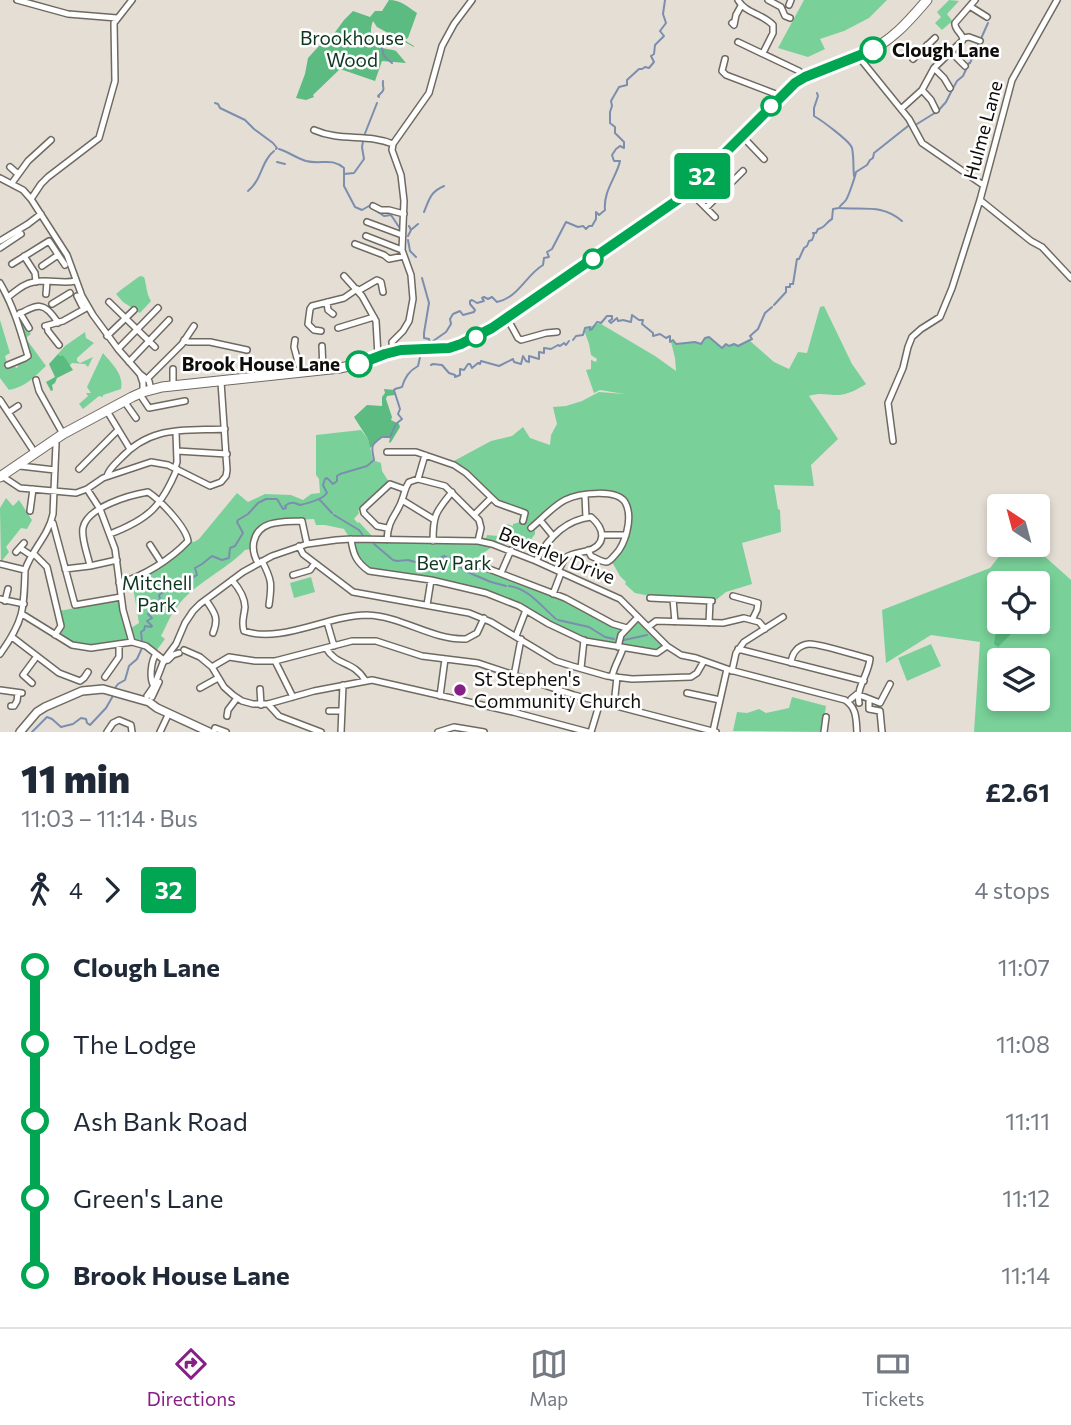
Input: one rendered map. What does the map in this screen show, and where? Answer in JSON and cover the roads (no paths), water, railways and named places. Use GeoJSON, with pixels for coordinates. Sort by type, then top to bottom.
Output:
{"type":"FeatureCollection","features":[{"type":"Feature","properties":{"kind":"highway"},"geometry":{"type":"LineString","coordinates":[[1,477],[63,434],[144,392],[173,386],[301,373],[359,364],[408,349],[443,349],[481,334],[669,207],[795,83],[874,49],[901,29],[927,0]]}},
{"type":"Feature","properties":{"kind":"main road"},"geometry":{"type":"LineString","coordinates":[[20,732],[40,710],[75,694],[103,689],[149,698],[167,712],[211,732]]}},
{"type":"Feature","properties":{"kind":"street"},"geometry":{"type":"LineString","coordinates":[[17,0],[68,14],[114,21]]}},
{"type":"Feature","properties":{"kind":"street"},"geometry":{"type":"LineString","coordinates":[[31,199],[48,177],[99,138],[115,80],[114,21],[132,0]]}},
{"type":"Feature","properties":{"kind":"street"},"geometry":{"type":"LineString","coordinates":[[393,352],[392,342],[409,321],[413,307],[412,282],[403,253],[401,175],[392,150],[393,144],[429,93],[442,46],[472,0]]}},
{"type":"Feature","properties":{"kind":"street"},"geometry":{"type":"LineString","coordinates":[[963,38],[954,24],[975,0]]}},
{"type":"Feature","properties":{"kind":"street","name":"Hulme Lane"},"geometry":{"type":"LineString","coordinates":[[1056,0],[1012,80],[980,200],[1042,247],[1071,278]]}},
{"type":"Feature","properties":{"kind":"street"},"geometry":{"type":"LineString","coordinates":[[764,17],[770,1],[790,18]]}},
{"type":"Feature","properties":{"kind":"street"},"geometry":{"type":"LineString","coordinates":[[732,23],[734,25],[740,3],[772,23],[774,31],[762,53]]}},
{"type":"Feature","properties":{"kind":"street"},"geometry":{"type":"LineString","coordinates":[[971,7],[985,17]]}},
{"type":"Feature","properties":{"kind":"street"},"geometry":{"type":"LineString","coordinates":[[963,38],[969,37],[977,41]]}},
{"type":"Feature","properties":{"kind":"street"},"geometry":{"type":"LineString","coordinates":[[913,59],[935,38]]}},
{"type":"Feature","properties":{"kind":"street"},"geometry":{"type":"LineString","coordinates":[[901,109],[922,90],[934,68],[963,38]]}},
{"type":"Feature","properties":{"kind":"street"},"geometry":{"type":"LineString","coordinates":[[738,42],[799,71],[805,77]]}},
{"type":"Feature","properties":{"kind":"street"},"geometry":{"type":"LineString","coordinates":[[927,46],[942,61]]}},
{"type":"Feature","properties":{"kind":"street"},"geometry":{"type":"LineString","coordinates":[[951,52],[963,66]]}},
{"type":"Feature","properties":{"kind":"street"},"geometry":{"type":"LineString","coordinates":[[858,57],[909,119],[922,143],[983,185]]}},
{"type":"Feature","properties":{"kind":"street"},"geometry":{"type":"LineString","coordinates":[[725,59],[722,71],[726,75],[781,96]]}},
{"type":"Feature","properties":{"kind":"street"},"geometry":{"type":"LineString","coordinates":[[934,68],[950,86]]}},
{"type":"Feature","properties":{"kind":"street"},"geometry":{"type":"LineString","coordinates":[[922,90],[936,108]]}},
{"type":"Feature","properties":{"kind":"street"},"geometry":{"type":"LineString","coordinates":[[314,130],[327,136],[382,139],[393,144]]}},
{"type":"Feature","properties":{"kind":"street"},"geometry":{"type":"LineString","coordinates":[[742,136],[764,159]]}},
{"type":"Feature","properties":{"kind":"street"},"geometry":{"type":"LineString","coordinates":[[12,183],[28,161],[51,140]]}},
{"type":"Feature","properties":{"kind":"street"},"geometry":{"type":"LineString","coordinates":[[10,167],[18,174]]}},
{"type":"Feature","properties":{"kind":"street"},"geometry":{"type":"LineString","coordinates":[[706,208],[743,171]]}},
{"type":"Feature","properties":{"kind":"street"},"geometry":{"type":"LineString","coordinates":[[0,178],[12,183],[31,199],[67,255],[84,304],[107,336],[147,379]]}},
{"type":"Feature","properties":{"kind":"street"},"geometry":{"type":"LineString","coordinates":[[688,190],[715,217]]}},
{"type":"Feature","properties":{"kind":"street"},"geometry":{"type":"LineString","coordinates":[[893,441],[888,404],[903,368],[908,347],[912,337],[940,317],[980,200]]}},
{"type":"Feature","properties":{"kind":"street"},"geometry":{"type":"LineString","coordinates":[[373,205],[381,210],[404,214]]}},
{"type":"Feature","properties":{"kind":"street"},"geometry":{"type":"LineString","coordinates":[[0,241],[41,214]]}},
{"type":"Feature","properties":{"kind":"street"},"geometry":{"type":"LineString","coordinates":[[367,222],[402,235]]}},
{"type":"Feature","properties":{"kind":"street"},"geometry":{"type":"LineString","coordinates":[[0,248],[21,234]]}},
{"type":"Feature","properties":{"kind":"street"},"geometry":{"type":"LineString","coordinates":[[366,236],[403,253]]}},
{"type":"Feature","properties":{"kind":"street"},"geometry":{"type":"LineString","coordinates":[[12,264],[49,240],[65,265]]}},
{"type":"Feature","properties":{"kind":"street"},"geometry":{"type":"LineString","coordinates":[[355,244],[389,259],[403,253]]}},
{"type":"Feature","properties":{"kind":"street"},"geometry":{"type":"LineString","coordinates":[[23,256],[36,273],[36,282]]}},
{"type":"Feature","properties":{"kind":"street"},"geometry":{"type":"LineString","coordinates":[[42,266],[51,265],[58,256]]}},
{"type":"Feature","properties":{"kind":"street"},"geometry":{"type":"LineString","coordinates":[[346,278],[374,317],[378,356]]}},
{"type":"Feature","properties":{"kind":"street"},"geometry":{"type":"LineString","coordinates":[[321,331],[314,330],[309,324],[312,306],[344,298],[377,280],[381,282],[383,292]]}},
{"type":"Feature","properties":{"kind":"street"},"geometry":{"type":"LineString","coordinates":[[8,297],[27,284],[76,281]]}},
{"type":"Feature","properties":{"kind":"street"},"geometry":{"type":"LineString","coordinates":[[46,295],[47,282]]}},
{"type":"Feature","properties":{"kind":"street"},"geometry":{"type":"LineString","coordinates":[[0,283],[29,328]]}},
{"type":"Feature","properties":{"kind":"street"},"geometry":{"type":"LineString","coordinates":[[65,283],[71,295],[84,304]]}},
{"type":"Feature","properties":{"kind":"street"},"geometry":{"type":"LineString","coordinates":[[55,304],[71,295]]}},
{"type":"Feature","properties":{"kind":"street"},"geometry":{"type":"LineString","coordinates":[[109,302],[155,347]]}},
{"type":"Feature","properties":{"kind":"street"},"geometry":{"type":"LineString","coordinates":[[327,302],[331,314]]}},
{"type":"Feature","properties":{"kind":"street"},"geometry":{"type":"LineString","coordinates":[[58,345],[46,326],[58,323],[84,304]]}},
{"type":"Feature","properties":{"kind":"street"},"geometry":{"type":"LineString","coordinates":[[18,314],[33,306],[42,306],[51,312],[58,323]]}},
{"type":"Feature","properties":{"kind":"street"},"geometry":{"type":"LineString","coordinates":[[118,349],[158,308]]}},
{"type":"Feature","properties":{"kind":"street"},"geometry":{"type":"LineString","coordinates":[[107,336],[134,310]]}},
{"type":"Feature","properties":{"kind":"street"},"geometry":{"type":"LineString","coordinates":[[8,365],[16,364],[27,356],[18,314]]}},
{"type":"Feature","properties":{"kind":"street"},"geometry":{"type":"LineString","coordinates":[[338,328],[374,317]]}},
{"type":"Feature","properties":{"kind":"street"},"geometry":{"type":"LineString","coordinates":[[507,318],[521,340],[546,332],[557,332]]}},
{"type":"Feature","properties":{"kind":"street"},"geometry":{"type":"LineString","coordinates":[[129,362],[169,320]]}},
{"type":"Feature","properties":{"kind":"street"},"geometry":{"type":"LineString","coordinates":[[144,392],[147,379],[194,326]]}},
{"type":"Feature","properties":{"kind":"street"},"geometry":{"type":"LineString","coordinates":[[184,340],[247,350]]}},
{"type":"Feature","properties":{"kind":"street"},"geometry":{"type":"LineString","coordinates":[[295,340],[294,347],[301,373]]}},
{"type":"Feature","properties":{"kind":"street"},"geometry":{"type":"LineString","coordinates":[[322,346],[323,370]]}},
{"type":"Feature","properties":{"kind":"street"},"geometry":{"type":"LineString","coordinates":[[173,369],[173,386]]}},
{"type":"Feature","properties":{"kind":"street"},"geometry":{"type":"LineString","coordinates":[[140,374],[149,408],[185,401]]}},
{"type":"Feature","properties":{"kind":"street"},"geometry":{"type":"LineString","coordinates":[[36,380],[63,434]]}},
{"type":"Feature","properties":{"kind":"street"},"geometry":{"type":"LineString","coordinates":[[1,477],[20,488],[78,493],[107,477],[151,462],[165,464],[205,485],[216,485],[226,475],[227,454],[221,382]]}},
{"type":"Feature","properties":{"kind":"street"},"geometry":{"type":"LineString","coordinates":[[0,400],[36,453]]}},
{"type":"Feature","properties":{"kind":"street"},"geometry":{"type":"LineString","coordinates":[[124,401],[136,418]]}},
{"type":"Feature","properties":{"kind":"street"},"geometry":{"type":"LineString","coordinates":[[9,412],[18,406]]}},
{"type":"Feature","properties":{"kind":"street"},"geometry":{"type":"LineString","coordinates":[[107,411],[130,449]]}},
{"type":"Feature","properties":{"kind":"street"},"geometry":{"type":"LineString","coordinates":[[107,477],[130,449],[150,436],[225,429]]}},
{"type":"Feature","properties":{"kind":"street"},"geometry":{"type":"LineString","coordinates":[[79,469],[118,430]]}},
{"type":"Feature","properties":{"kind":"street"},"geometry":{"type":"LineString","coordinates":[[110,534],[132,526],[149,514],[165,494],[176,469],[177,432]]}},
{"type":"Feature","properties":{"kind":"street"},"geometry":{"type":"LineString","coordinates":[[0,653],[12,637],[22,614],[25,570],[51,523],[56,444],[54,440]]}},
{"type":"Feature","properties":{"kind":"street"},"geometry":{"type":"LineString","coordinates":[[177,451],[227,454]]}},
{"type":"Feature","properties":{"kind":"street"},"geometry":{"type":"LineString","coordinates":[[387,452],[425,455],[460,469],[497,503],[525,513],[523,521]]}},
{"type":"Feature","properties":{"kind":"street"},"geometry":{"type":"LineString","coordinates":[[418,479],[425,455]]}},
{"type":"Feature","properties":{"kind":"street"},"geometry":{"type":"LineString","coordinates":[[117,462],[122,471]]}},
{"type":"Feature","properties":{"kind":"street"},"geometry":{"type":"LineString","coordinates":[[18,464],[55,470]]}},
{"type":"Feature","properties":{"kind":"street"},"geometry":{"type":"LineString","coordinates":[[387,540],[387,528],[402,500],[404,489],[409,482],[418,479],[445,486],[452,492],[479,520],[481,528],[478,541]]}},
{"type":"Feature","properties":{"kind":"street"},"geometry":{"type":"LineString","coordinates":[[387,528],[377,526],[363,509],[390,484],[404,489]]}},
{"type":"Feature","properties":{"kind":"street"},"geometry":{"type":"LineString","coordinates":[[30,511],[33,489]]}},
{"type":"Feature","properties":{"kind":"street"},"geometry":{"type":"LineString","coordinates":[[87,489],[100,509],[110,534],[117,560],[125,620],[132,642]]}},
{"type":"Feature","properties":{"kind":"street"},"geometry":{"type":"LineString","coordinates":[[90,566],[83,525],[100,509],[116,500],[148,492],[160,501],[188,537],[187,543],[139,577],[119,583]]}},
{"type":"Feature","properties":{"kind":"street"},"geometry":{"type":"LineString","coordinates":[[433,541],[433,519],[452,492]]}},
{"type":"Feature","properties":{"kind":"street"},"geometry":{"type":"LineString","coordinates":[[531,528],[566,499],[614,494],[622,499],[628,509],[626,535],[621,549],[606,562],[591,556],[588,551]]}},
{"type":"Feature","properties":{"kind":"street"},"geometry":{"type":"LineString","coordinates":[[585,495],[586,518]]}},
{"type":"Feature","properties":{"kind":"street"},"geometry":{"type":"LineString","coordinates":[[474,515],[491,498]]}},
{"type":"Feature","properties":{"kind":"street"},"geometry":{"type":"LineString","coordinates":[[402,500],[433,519]]}},
{"type":"Feature","properties":{"kind":"street"},"geometry":{"type":"LineString","coordinates":[[536,561],[544,545],[569,523],[591,517],[601,528],[603,535],[595,547],[565,558],[554,594]]}},
{"type":"Feature","properties":{"kind":"street"},"geometry":{"type":"LineString","coordinates":[[540,520],[553,536]]}},
{"type":"Feature","properties":{"kind":"street"},"geometry":{"type":"LineString","coordinates":[[269,605],[272,584],[253,551],[254,538],[260,529],[271,523],[302,521],[307,544]]}},
{"type":"Feature","properties":{"kind":"street"},"geometry":{"type":"LineString","coordinates":[[51,523],[75,605],[121,597]]}},
{"type":"Feature","properties":{"kind":"street"},"geometry":{"type":"LineString","coordinates":[[603,535],[626,535]]}},
{"type":"Feature","properties":{"kind":"street"},"geometry":{"type":"LineString","coordinates":[[351,539],[353,554],[369,571],[431,580],[486,593],[506,600],[584,640],[657,653],[667,646]]}},
{"type":"Feature","properties":{"kind":"street","name":"Beverley Drive"},"geometry":{"type":"LineString","coordinates":[[149,698],[188,616],[232,579],[260,562],[299,546],[351,539],[478,541],[511,551],[620,598],[667,646],[681,655],[851,703]]}},
{"type":"Feature","properties":{"kind":"street"},"geometry":{"type":"LineString","coordinates":[[150,545],[162,562]]}},
{"type":"Feature","properties":{"kind":"street"},"geometry":{"type":"LineString","coordinates":[[299,546],[303,554],[353,593],[484,618],[556,661],[614,677],[632,679],[691,677],[697,674],[704,660]]}},
{"type":"Feature","properties":{"kind":"street"},"geometry":{"type":"LineString","coordinates":[[20,547],[47,567],[61,626],[55,635]]}},
{"type":"Feature","properties":{"kind":"street"},"geometry":{"type":"LineString","coordinates":[[501,573],[511,551]]}},
{"type":"Feature","properties":{"kind":"street"},"geometry":{"type":"LineString","coordinates":[[65,569],[117,560]]}},
{"type":"Feature","properties":{"kind":"street"},"geometry":{"type":"LineString","coordinates":[[293,575],[310,570],[315,563]]}},
{"type":"Feature","properties":{"kind":"street"},"geometry":{"type":"LineString","coordinates":[[0,564],[25,570]]}},
{"type":"Feature","properties":{"kind":"street"},"geometry":{"type":"LineString","coordinates":[[476,564],[554,594],[627,628]]}},
{"type":"Feature","properties":{"kind":"street"},"geometry":{"type":"LineString","coordinates":[[232,579],[244,600],[244,631],[254,634],[287,632],[359,616],[384,617],[441,636],[466,639],[477,633],[484,618]]}},
{"type":"Feature","properties":{"kind":"street"},"geometry":{"type":"LineString","coordinates":[[427,605],[431,580]]}},
{"type":"Feature","properties":{"kind":"street"},"geometry":{"type":"LineString","coordinates":[[8,589],[3,600],[24,604]]}},
{"type":"Feature","properties":{"kind":"street"},"geometry":{"type":"LineString","coordinates":[[733,596],[758,603],[752,620]]}},
{"type":"Feature","properties":{"kind":"street"},"geometry":{"type":"LineString","coordinates":[[650,598],[711,601],[709,623]]}},
{"type":"Feature","properties":{"kind":"street"},"geometry":{"type":"LineString","coordinates":[[673,599],[675,622]]}},
{"type":"Feature","properties":{"kind":"street"},"geometry":{"type":"LineString","coordinates":[[206,600],[217,621],[214,633]]}},
{"type":"Feature","properties":{"kind":"street"},"geometry":{"type":"LineString","coordinates":[[514,676],[518,638],[526,610]]}},
{"type":"Feature","properties":{"kind":"street"},"geometry":{"type":"LineString","coordinates":[[22,614],[68,643],[83,647],[132,642],[146,646],[166,660],[182,649]]}},
{"type":"Feature","properties":{"kind":"street"},"geometry":{"type":"LineString","coordinates":[[621,635],[638,617]]}},
{"type":"Feature","properties":{"kind":"street"},"geometry":{"type":"LineString","coordinates":[[212,667],[229,657],[275,661],[358,640],[376,641],[422,656],[478,663],[600,702],[698,730],[714,732],[720,700],[738,649],[750,636],[783,617]]}},
{"type":"Feature","properties":{"kind":"street"},"geometry":{"type":"LineString","coordinates":[[648,627],[655,622],[723,623],[744,618],[760,622],[765,629]]}},
{"type":"Feature","properties":{"kind":"street"},"geometry":{"type":"LineString","coordinates":[[327,622],[334,646]]}},
{"type":"Feature","properties":{"kind":"street"},"geometry":{"type":"LineString","coordinates":[[614,705],[614,668],[620,658],[621,635],[617,625]]}},
{"type":"Feature","properties":{"kind":"street"},"geometry":{"type":"LineString","coordinates":[[181,632],[182,649]]}},
{"type":"Feature","properties":{"kind":"street"},"geometry":{"type":"LineString","coordinates":[[12,637],[67,679],[80,681],[87,674]]}},
{"type":"Feature","properties":{"kind":"street"},"geometry":{"type":"LineString","coordinates":[[581,668],[584,640]]}},
{"type":"Feature","properties":{"kind":"street"},"geometry":{"type":"LineString","coordinates":[[175,644],[174,650],[182,649],[200,657],[212,667],[228,691],[246,702],[265,704],[372,680],[585,732],[600,702]]}},
{"type":"Feature","properties":{"kind":"street"},"geometry":{"type":"LineString","coordinates":[[791,663],[796,650],[811,644],[870,659],[864,681],[851,703]]}},
{"type":"Feature","properties":{"kind":"street"},"geometry":{"type":"LineString","coordinates":[[106,674],[119,657],[119,645]]}},
{"type":"Feature","properties":{"kind":"street"},"geometry":{"type":"LineString","coordinates":[[326,648],[331,657],[359,671],[365,680]]}},
{"type":"Feature","properties":{"kind":"street"},"geometry":{"type":"LineString","coordinates":[[738,649],[864,681]]}},
{"type":"Feature","properties":{"kind":"street"},"geometry":{"type":"LineString","coordinates":[[153,685],[153,660],[156,654]]}},
{"type":"Feature","properties":{"kind":"street"},"geometry":{"type":"LineString","coordinates":[[32,683],[23,675],[37,656]]}},
{"type":"Feature","properties":{"kind":"street"},"geometry":{"type":"LineString","coordinates":[[440,696],[446,659]]}},
{"type":"Feature","properties":{"kind":"street","name":"Beverley Drive"},"geometry":{"type":"LineString","coordinates":[[149,698],[166,660]]}},
{"type":"Feature","properties":{"kind":"street"},"geometry":{"type":"LineString","coordinates":[[275,661],[293,697]]}},
{"type":"Feature","properties":{"kind":"street"},"geometry":{"type":"LineString","coordinates":[[200,688],[218,678]]}},
{"type":"Feature","properties":{"kind":"street"},"geometry":{"type":"LineString","coordinates":[[858,694],[880,703],[890,684]]}},
{"type":"Feature","properties":{"kind":"street"},"geometry":{"type":"LineString","coordinates":[[341,732],[343,685]]}},
{"type":"Feature","properties":{"kind":"street"},"geometry":{"type":"LineString","coordinates":[[260,689],[265,704],[279,716],[321,732]]}},
{"type":"Feature","properties":{"kind":"street"},"geometry":{"type":"LineString","coordinates":[[0,690],[20,693],[14,706],[11,706]]}},
{"type":"Feature","properties":{"kind":"street"},"geometry":{"type":"LineString","coordinates":[[687,693],[720,700]]}},
{"type":"Feature","properties":{"kind":"street"},"geometry":{"type":"LineString","coordinates":[[858,694],[859,706]]}},
{"type":"Feature","properties":{"kind":"street"},"geometry":{"type":"LineString","coordinates":[[227,716],[228,709],[237,698]]}},
{"type":"Feature","properties":{"kind":"street"},"geometry":{"type":"LineString","coordinates":[[859,706],[869,702],[883,709]]}},
{"type":"Feature","properties":{"kind":"street"},"geometry":{"type":"LineString","coordinates":[[869,702],[870,710]]}},
{"type":"Feature","properties":{"kind":"street"},"geometry":{"type":"LineString","coordinates":[[851,703],[870,710],[879,710],[882,732]]}},
{"type":"Feature","properties":{"kind":"street"},"geometry":{"type":"LineString","coordinates":[[851,703],[856,714],[857,732]]}},
{"type":"Feature","properties":{"kind":"street"},"geometry":{"type":"LineString","coordinates":[[329,711],[342,711]]}},
{"type":"Feature","properties":{"kind":"street"},"geometry":{"type":"LineString","coordinates":[[160,732],[167,712]]}},
{"type":"Feature","properties":{"kind":"street"},"geometry":{"type":"LineString","coordinates":[[824,732],[826,717]]}},
{"type":"Feature","properties":{"kind":"street"},"geometry":{"type":"LineString","coordinates":[[107,732],[118,720],[131,725],[132,732]]}},
{"type":"Feature","properties":{"kind":"street"},"geometry":{"type":"LineString","coordinates":[[438,732],[454,727],[484,732]]}},
{"type":"Feature","properties":{"kind":"street"},"geometry":{"type":"LineString","coordinates":[[211,732],[215,728],[226,732]]}},
{"type":"Feature","properties":{"kind":"waterway"},"geometry":{"type":"LineString","coordinates":[[422,278],[429,303],[424,338],[430,342],[426,346],[446,332],[453,314],[460,311],[463,315],[474,312],[470,301],[477,303],[484,301],[484,297],[492,297],[497,302],[511,296],[543,265],[544,258],[549,257],[547,252],[552,249],[566,222],[586,229],[592,226],[596,212],[599,215],[605,210],[606,196],[620,161],[614,161],[612,155],[620,146],[624,148],[624,142],[610,123],[611,101],[619,87],[627,85],[627,80],[639,69],[649,68],[654,62],[651,56],[654,54],[655,45],[664,36],[660,31],[666,23],[663,14],[665,0]]}},
{"type":"Feature","properties":{"kind":"waterway"},"geometry":{"type":"LineString","coordinates":[[917,124],[938,111],[946,102],[970,63],[988,23]]}},
{"type":"Feature","properties":{"kind":"waterway"},"geometry":{"type":"LineString","coordinates":[[382,48],[384,56],[392,63]]}},
{"type":"Feature","properties":{"kind":"waterway"},"geometry":{"type":"LineString","coordinates":[[379,97],[383,90],[383,81]]}},
{"type":"Feature","properties":{"kind":"waterway"},"geometry":{"type":"LineString","coordinates":[[817,93],[814,116],[850,145],[853,151],[854,176]]}},
{"type":"Feature","properties":{"kind":"waterway"},"geometry":{"type":"LineString","coordinates":[[215,103],[245,120],[273,143],[276,149]]}},
{"type":"Feature","properties":{"kind":"waterway"},"geometry":{"type":"LineString","coordinates":[[344,174],[354,173],[364,159],[364,136],[377,103]]}},
{"type":"Feature","properties":{"kind":"waterway"},"geometry":{"type":"LineString","coordinates":[[774,305],[786,292],[786,287],[793,284],[797,259],[812,240],[813,233],[832,219],[833,209],[839,208],[846,200],[856,172],[867,165],[874,153],[908,126]]}},
{"type":"Feature","properties":{"kind":"waterway"},"geometry":{"type":"LineString","coordinates":[[279,149],[306,161],[330,162],[344,168],[344,186],[355,207],[362,210],[369,206],[384,216],[391,215],[399,227]]}},
{"type":"Feature","properties":{"kind":"waterway"},"geometry":{"type":"LineString","coordinates":[[248,191],[274,151]]}},
{"type":"Feature","properties":{"kind":"waterway"},"geometry":{"type":"LineString","coordinates":[[277,162],[285,164]]}},
{"type":"Feature","properties":{"kind":"waterway"},"geometry":{"type":"LineString","coordinates":[[424,212],[433,194],[444,186]]}},
{"type":"Feature","properties":{"kind":"waterway"},"geometry":{"type":"LineString","coordinates":[[840,208],[880,210],[902,221]]}},
{"type":"Feature","properties":{"kind":"waterway"},"geometry":{"type":"LineString","coordinates":[[412,229],[418,224]]}},
{"type":"Feature","properties":{"kind":"waterway"},"geometry":{"type":"LineString","coordinates":[[408,236],[411,230],[409,226]]}},
{"type":"Feature","properties":{"kind":"waterway"},"geometry":{"type":"LineString","coordinates":[[408,240],[410,251],[416,257]]}},
{"type":"Feature","properties":{"kind":"waterway"},"geometry":{"type":"LineString","coordinates":[[573,340],[576,336],[583,335],[585,328],[592,329],[607,316],[612,316],[609,321],[611,323],[617,318],[618,321],[631,322],[632,315],[643,320],[642,324],[653,336],[670,336],[670,342],[673,340],[676,344],[701,344],[709,337],[722,348],[726,344],[738,346],[752,339],[750,336],[758,329],[765,313],[772,307]]}},
{"type":"Feature","properties":{"kind":"waterway"},"geometry":{"type":"LineString","coordinates":[[431,365],[442,365],[455,377],[460,375],[460,369],[464,370],[468,364],[472,368],[481,361],[499,366],[513,359],[521,364],[523,356],[529,362],[529,356],[539,359],[539,352],[544,353],[544,348],[551,349],[564,343],[566,345],[569,341]]}},
{"type":"Feature","properties":{"kind":"waterway"},"geometry":{"type":"LineString","coordinates":[[142,641],[141,632],[145,626],[152,626],[147,621],[152,618],[148,614],[160,599],[159,595],[197,575],[195,568],[212,556],[222,560],[229,558],[230,548],[235,546],[243,533],[238,520],[258,503],[266,499],[277,499],[283,509],[291,503],[300,505],[315,501],[327,493],[323,485],[325,479],[333,484],[340,474],[367,466],[374,460],[373,445],[382,437],[390,437],[396,424],[402,419],[398,414],[400,409],[394,390],[402,387],[404,380],[418,366],[421,353]]}},
{"type":"Feature","properties":{"kind":"waterway"},"geometry":{"type":"LineString","coordinates":[[319,499],[332,513]]}},
{"type":"Feature","properties":{"kind":"waterway"},"geometry":{"type":"LineString","coordinates":[[334,515],[359,530],[364,537]]}},
{"type":"Feature","properties":{"kind":"waterway"},"geometry":{"type":"LineString","coordinates":[[374,544],[397,561],[419,563],[444,556],[465,571],[506,586]]}},
{"type":"Feature","properties":{"kind":"waterway"},"geometry":{"type":"LineString","coordinates":[[509,586],[529,594],[556,619]]}},
{"type":"Feature","properties":{"kind":"waterway"},"geometry":{"type":"LineString","coordinates":[[558,620],[589,627],[614,639]]}},
{"type":"Feature","properties":{"kind":"waterway"},"geometry":{"type":"LineString","coordinates":[[624,640],[647,635]]}},
{"type":"Feature","properties":{"kind":"waterway"},"geometry":{"type":"LineString","coordinates":[[115,688],[125,680],[129,666],[137,659],[142,648]]}},
{"type":"Feature","properties":{"kind":"waterway"},"geometry":{"type":"LineString","coordinates":[[32,732],[47,717],[61,727],[73,724],[81,718],[86,719],[90,725],[106,708],[114,694]]}},
{"type":"Feature","properties":{"kind":"place","name":"Clough Lane"},"geometry":{"type":"Point","coordinates":[873,50]}},
{"type":"Feature","properties":{"kind":"place","name":"Brook House Lane"},"geometry":{"type":"Point","coordinates":[359,364]}},
{"type":"Feature","properties":{"kind":"place","name":"St Stephen's Community Church"},"geometry":{"type":"Point","coordinates":[460,690]}},
{"type":"Feature","properties":{"kind":"park label","name":"Brookhouse Wood"},"geometry":{"type":"Point","coordinates":[352,49]}},
{"type":"Feature","properties":{"kind":"park label","name":"Bev Park"},"geometry":{"type":"Point","coordinates":[454,563]}},
{"type":"Feature","properties":{"kind":"park label","name":"Mitchell Park"},"geometry":{"type":"Point","coordinates":[157,594]}}]}
